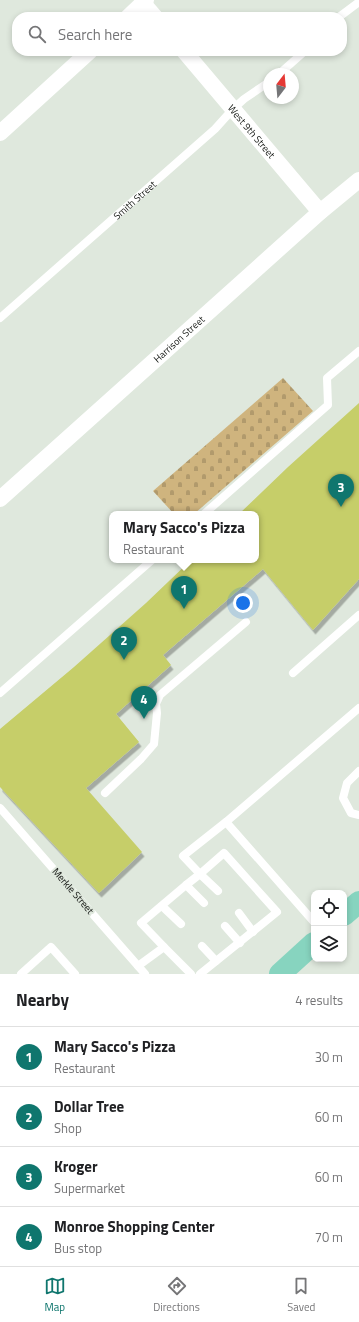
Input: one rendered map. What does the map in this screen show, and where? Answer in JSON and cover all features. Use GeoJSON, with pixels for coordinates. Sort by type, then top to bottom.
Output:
{"type":"FeatureCollection","features":[{"type":"Feature","properties":{"kind":"main road"},"geometry":{"type":"LineString","coordinates":[[347,912],[359,902]]}},
{"type":"Feature","properties":{"kind":"main road"},"geometry":{"type":"LineString","coordinates":[[280,974],[311,946]]}},
{"type":"Feature","properties":{"kind":"street"},"geometry":{"type":"LineString","coordinates":[[133,12],[145,1],[152,12]]}},
{"type":"Feature","properties":{"kind":"street"},"geometry":{"type":"LineString","coordinates":[[0,133],[85,56]]}},
{"type":"Feature","properties":{"kind":"street","name":"West 9th Street"},"geometry":{"type":"LineString","coordinates":[[188,56],[320,212]]}},
{"type":"Feature","properties":{"kind":"street","name":"Harrison Street"},"geometry":{"type":"LineString","coordinates":[[0,499],[320,212],[359,180]]}},
{"type":"Feature","properties":{"kind":"lane"},"geometry":{"type":"LineString","coordinates":[[346,12],[359,2]]}},
{"type":"Feature","properties":{"kind":"lane"},"geometry":{"type":"LineString","coordinates":[[286,68],[299,56]]}},
{"type":"Feature","properties":{"kind":"lane","name":"Smith Street"},"geometry":{"type":"LineString","coordinates":[[0,318],[215,129],[244,99],[263,86]]}},
{"type":"Feature","properties":{"kind":"lane"},"geometry":{"type":"LineString","coordinates":[[207,511],[328,405],[326,378],[359,351]]}},
{"type":"Feature","properties":{"kind":"lane"},"geometry":{"type":"LineString","coordinates":[[0,693],[149,563]]}},
{"type":"Feature","properties":{"kind":"lane"},"geometry":{"type":"LineString","coordinates":[[293,673],[359,614]]}},
{"type":"Feature","properties":{"kind":"lane"},"geometry":{"type":"LineString","coordinates":[[105,793],[141,759],[154,744],[157,713],[156,704],[160,695],[246,622]]}},
{"type":"Feature","properties":{"kind":"lane"},"geometry":{"type":"LineString","coordinates":[[218,891],[183,856],[226,822],[359,708]]}},
{"type":"Feature","properties":{"kind":"lane"},"geometry":{"type":"LineString","coordinates":[[359,771],[347,783],[343,798],[351,813],[359,815]]}},
{"type":"Feature","properties":{"kind":"lane","name":"Merkle Street"},"geometry":{"type":"LineString","coordinates":[[0,808],[145,974]]}},
{"type":"Feature","properties":{"kind":"lane"},"geometry":{"type":"LineString","coordinates":[[226,822],[311,919]]}},
{"type":"Feature","properties":{"kind":"lane"},"geometry":{"type":"LineString","coordinates":[[191,974],[141,923],[224,853],[277,912],[200,974]]}},
{"type":"Feature","properties":{"kind":"lane"},"geometry":{"type":"LineString","coordinates":[[186,885],[204,903]]}},
{"type":"Feature","properties":{"kind":"lane"},"geometry":{"type":"LineString","coordinates":[[162,906],[181,924]]}},
{"type":"Feature","properties":{"kind":"lane"},"geometry":{"type":"LineString","coordinates":[[239,913],[253,932]]}},
{"type":"Feature","properties":{"kind":"lane"},"geometry":{"type":"LineString","coordinates":[[225,926],[240,942]]}},
{"type":"Feature","properties":{"kind":"lane"},"geometry":{"type":"LineString","coordinates":[[202,946],[216,961]]}},
{"type":"Feature","properties":{"kind":"lane"},"geometry":{"type":"LineString","coordinates":[[21,974],[51,947],[75,974]]}},
{"type":"Feature","properties":{"kind":"lane"},"geometry":{"type":"LineString","coordinates":[[138,966],[164,947]]}},
{"type":"Feature","properties":{"kind":"green space"},"geometry":{"type":"Polygon","coordinates":[[[283,378],[313,411],[197,511],[171,511],[153,491],[283,378]]]}},
{"type":"Feature","properties":{"kind":"building"},"geometry":{"type":"Polygon","coordinates":[[[359,403],[359,579],[313,630],[263,569],[163,655],[171,665],[116,714],[139,742],[86,788],[142,852],[99,893],[0,787],[0,729],[74,667],[146,603],[188,563],[259,563],[259,511],[242,511],[359,403]]]}},
{"type":"Feature","properties":{"kind":"place","name":"Kroger"},"geometry":{"type":"Point","coordinates":[341,507]}},
{"type":"Feature","properties":{"kind":"place","name":"Mary Sacco's Pizza"},"geometry":{"type":"Point","coordinates":[184,609]}},
{"type":"Feature","properties":{"kind":"place","name":"Dollar Tree"},"geometry":{"type":"Point","coordinates":[124,660]}},
{"type":"Feature","properties":{"kind":"place","name":"Monroe Shopping Center"},"geometry":{"type":"Point","coordinates":[144,719]}}]}
